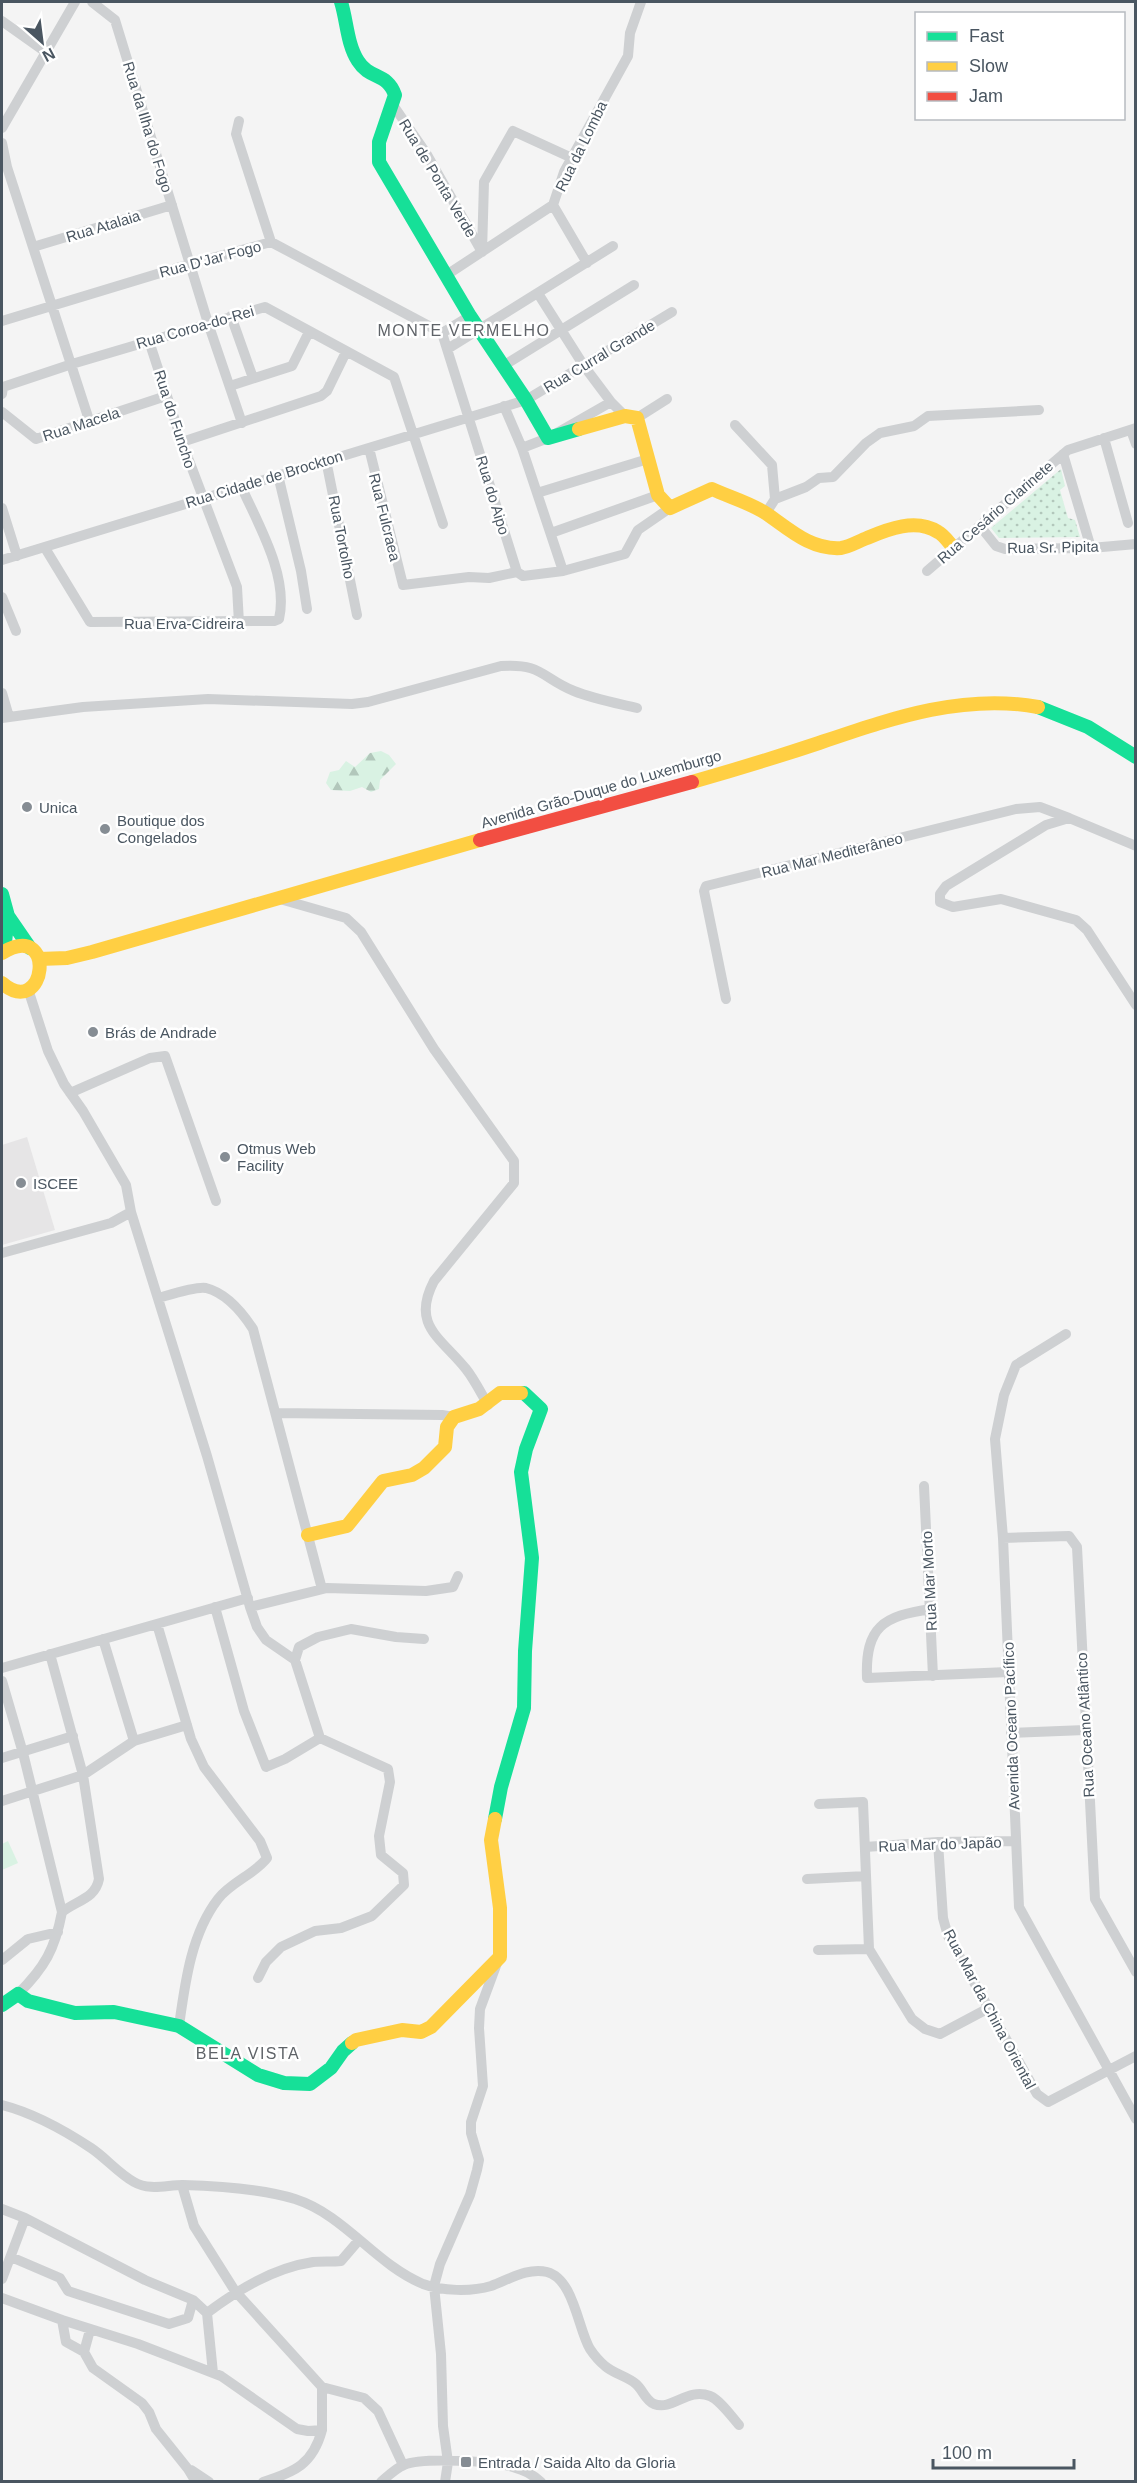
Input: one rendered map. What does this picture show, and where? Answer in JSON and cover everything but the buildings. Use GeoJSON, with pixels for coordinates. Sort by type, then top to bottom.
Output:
{"type":"FeatureCollection","features":[{"type":"Feature","properties":{"kind":"street"},"geometry":{"type":"LineString","coordinates":[[2,128],[75,2]]}},
{"type":"Feature","properties":{"kind":"street","name":"Rua da Ilha do Fogo"},"geometry":{"type":"LineString","coordinates":[[92,2],[115,20],[208,323],[242,423]]}},
{"type":"Feature","properties":{"kind":"street"},"geometry":{"type":"LineString","coordinates":[[340,2],[360,64],[369,73],[378,75],[390,84],[395,96],[379,142],[379,162],[445,276],[526,400],[548,438]]}},
{"type":"Feature","properties":{"kind":"street","name":"Rua da Lomba"},"geometry":{"type":"LineString","coordinates":[[445,276],[553,205],[564,172],[628,56],[630,33],[641,2]]}},
{"type":"Feature","properties":{"kind":"street"},"geometry":{"type":"LineString","coordinates":[[2,21],[47,53]]}},
{"type":"Feature","properties":{"kind":"street","name":"Rua de Ponta Verde"},"geometry":{"type":"LineString","coordinates":[[393,105],[426,153],[482,252]]}},
{"type":"Feature","properties":{"kind":"street"},"geometry":{"type":"LineString","coordinates":[[238,122],[236,134],[271,242]]}},
{"type":"Feature","properties":{"kind":"street"},"geometry":{"type":"LineString","coordinates":[[482,252],[484,182],[513,131],[572,158]]}},
{"type":"Feature","properties":{"kind":"street"},"geometry":{"type":"LineString","coordinates":[[2,143],[7,167],[90,423]]}},
{"type":"Feature","properties":{"kind":"street","name":"Rua Atalaia"},"geometry":{"type":"LineString","coordinates":[[33,247],[172,205]]}},
{"type":"Feature","properties":{"kind":"street"},"geometry":{"type":"LineString","coordinates":[[553,205],[586,263]]}},
{"type":"Feature","properties":{"kind":"street","name":"Rua D'Jar Fogo"},"geometry":{"type":"LineString","coordinates":[[2,321],[271,242],[442,333]]}},
{"type":"Feature","properties":{"kind":"street"},"geometry":{"type":"LineString","coordinates":[[449,348],[539,295],[613,246]]}},
{"type":"Feature","properties":{"kind":"street"},"geometry":{"type":"LineString","coordinates":[[503,366],[634,285]]}},
{"type":"Feature","properties":{"kind":"street"},"geometry":{"type":"LineString","coordinates":[[539,295],[584,366],[611,402],[631,417],[648,459],[658,495],[670,508]]}},
{"type":"Feature","properties":{"kind":"street","name":"Rua Coroa-do-Rei"},"geometry":{"type":"LineString","coordinates":[[2,394],[3,387],[72,364],[265,307],[394,377],[443,524]]}},
{"type":"Feature","properties":{"kind":"street","name":"Rua Curral Grande"},"geometry":{"type":"LineString","coordinates":[[526,400],[672,312]]}},
{"type":"Feature","properties":{"kind":"street"},"geometry":{"type":"LineString","coordinates":[[231,316],[253,378]]}},
{"type":"Feature","properties":{"kind":"street"},"geometry":{"type":"LineString","coordinates":[[442,333],[470,316]]}},
{"type":"Feature","properties":{"kind":"street"},"geometry":{"type":"LineString","coordinates":[[230,386],[292,366],[309,332]]}},
{"type":"Feature","properties":{"kind":"street","name":"Rua do Aipo"},"geometry":{"type":"LineString","coordinates":[[442,333],[449,348],[517,572]]}},
{"type":"Feature","properties":{"kind":"street","name":"Rua do Funcho"},"geometry":{"type":"LineString","coordinates":[[149,341],[202,498],[237,587],[239,623]]}},
{"type":"Feature","properties":{"kind":"street"},"geometry":{"type":"LineString","coordinates":[[182,442],[321,396],[327,391],[346,351]]}},
{"type":"Feature","properties":{"kind":"street","name":"Rua Macela"},"geometry":{"type":"LineString","coordinates":[[2,412],[36,439],[166,396]]}},
{"type":"Feature","properties":{"kind":"street"},"geometry":{"type":"LineString","coordinates":[[522,448],[548,438],[631,417],[667,399]]}},
{"type":"Feature","properties":{"kind":"street","name":"Rua Cidade de Brockton"},"geometry":{"type":"LineString","coordinates":[[2,560],[526,400]]}},
{"type":"Feature","properties":{"kind":"street"},"geometry":{"type":"LineString","coordinates":[[548,438],[611,402]]}},
{"type":"Feature","properties":{"kind":"street"},"geometry":{"type":"LineString","coordinates":[[504,406],[522,448],[563,571]]}},
{"type":"Feature","properties":{"kind":"street"},"geometry":{"type":"LineString","coordinates":[[766,513],[775,499],[806,487],[819,478],[833,477],[866,442],[880,433],[914,426],[928,416],[1039,410]]}},
{"type":"Feature","properties":{"kind":"street"},"geometry":{"type":"LineString","coordinates":[[735,425],[772,465],[775,499]]}},
{"type":"Feature","properties":{"kind":"street"},"geometry":{"type":"LineString","coordinates":[[1133,429],[1136,444]]}},
{"type":"Feature","properties":{"kind":"street","name":"Rua Cesário Clarinete"},"geometry":{"type":"LineString","coordinates":[[927,570],[1073,447],[1133,429]]}},
{"type":"Feature","properties":{"kind":"street"},"geometry":{"type":"LineString","coordinates":[[1104,438],[1128,523]]}},
{"type":"Feature","properties":{"kind":"street","name":"Rua Fulcraea"},"geometry":{"type":"LineString","coordinates":[[369,448],[403,585],[469,577],[489,578],[517,572]]}},
{"type":"Feature","properties":{"kind":"street"},"geometry":{"type":"LineString","coordinates":[[1063,454],[1091,548]]}},
{"type":"Feature","properties":{"kind":"street"},"geometry":{"type":"LineString","coordinates":[[537,493],[648,459]]}},
{"type":"Feature","properties":{"kind":"street","name":"Rua Tortolho"},"geometry":{"type":"LineString","coordinates":[[326,460],[357,615]]}},
{"type":"Feature","properties":{"kind":"street"},"geometry":{"type":"LineString","coordinates":[[278,475],[301,571],[307,609]]}},
{"type":"Feature","properties":{"kind":"street","name":"Rua Erva-Cidreira"},"geometry":{"type":"LineString","coordinates":[[45,548],[90,622],[239,623],[279,619],[282,607],[272,553],[241,486]]}},
{"type":"Feature","properties":{"kind":"street"},"geometry":{"type":"LineString","coordinates":[[517,572],[523,576],[563,571],[625,554],[638,530],[670,508],[712,489],[766,513],[783,528],[811,543],[838,550],[898,527],[921,525],[939,532],[954,548]]}},
{"type":"Feature","properties":{"kind":"street"},"geometry":{"type":"LineString","coordinates":[[551,533],[658,495]]}},
{"type":"Feature","properties":{"kind":"street"},"geometry":{"type":"LineString","coordinates":[[2,508],[17,556]]}},
{"type":"Feature","properties":{"kind":"street","name":"Rua Sr. Pipita"},"geometry":{"type":"LineString","coordinates":[[980,526],[1000,548],[1091,548],[1136,544]]}},
{"type":"Feature","properties":{"kind":"street"},"geometry":{"type":"LineString","coordinates":[[2,597],[16,631]]}},
{"type":"Feature","properties":{"kind":"street"},"geometry":{"type":"LineString","coordinates":[[2,693],[5,718],[83,707],[208,699],[352,704],[368,702],[501,666],[517,665],[542,672],[577,692],[636,708]]}},
{"type":"Feature","properties":{"kind":"street","name":"Avenida Grão-Duque do Luxemburgo"},"geometry":{"type":"LineString","coordinates":[[28,989],[36,983],[41,974],[68,958],[793,752],[898,716],[953,706],[1002,702],[1024,703],[1057,710],[1086,724],[1136,757]]}},
{"type":"Feature","properties":{"kind":"street","name":"Rua Mar Mediterâneo"},"geometry":{"type":"LineString","coordinates":[[726,999],[704,891],[706,886],[1016,809],[1040,807],[1069,818]]}},
{"type":"Feature","properties":{"kind":"street"},"geometry":{"type":"LineString","coordinates":[[1136,846],[1069,818],[1046,825],[946,886],[940,894],[940,902],[953,907],[1001,899],[1076,920],[1087,930],[1136,1005]]}},
{"type":"Feature","properties":{"kind":"street"},"geometry":{"type":"LineString","coordinates":[[2,894],[8,916],[34,954],[41,974]]}},
{"type":"Feature","properties":{"kind":"street"},"geometry":{"type":"LineString","coordinates":[[280,899],[345,918],[361,932],[434,1049],[514,1161],[514,1183],[434,1281],[426,1297],[424,1311],[429,1328],[468,1372],[488,1405]]}},
{"type":"Feature","properties":{"kind":"street"},"geometry":{"type":"LineString","coordinates":[[3,952],[8,916]]}},
{"type":"Feature","properties":{"kind":"street","name":"Avenida Grão-Duque do Luxemburgo"},"geometry":{"type":"LineString","coordinates":[[3,952],[18,946],[34,954],[68,958]]}},
{"type":"Feature","properties":{"kind":"street"},"geometry":{"type":"LineString","coordinates":[[3,986],[17,991],[28,989],[48,1051],[70,1093],[126,1185],[131,1212],[207,1456],[257,1627],[266,1640],[295,1660]]}},
{"type":"Feature","properties":{"kind":"street"},"geometry":{"type":"LineString","coordinates":[[70,1093],[150,1058],[165,1056],[216,1201]]}},
{"type":"Feature","properties":{"kind":"street"},"geometry":{"type":"LineString","coordinates":[[2,1253],[111,1223],[131,1212]]}},
{"type":"Feature","properties":{"kind":"street"},"geometry":{"type":"LineString","coordinates":[[158,1298],[204,1288],[224,1297],[244,1315],[253,1329],[322,1589]]}},
{"type":"Feature","properties":{"kind":"street","name":"Avenida Oceano Pacífico"},"geometry":{"type":"LineString","coordinates":[[1065,1334],[1016,1365],[1004,1395],[995,1439],[1003,1538],[1018,1907],[1136,2119]]}},
{"type":"Feature","properties":{"kind":"street"},"geometry":{"type":"LineString","coordinates":[[276,1413],[411,1414],[454,1417],[468,1414],[488,1405],[500,1393],[524,1393],[541,1408],[526,1449],[521,1472],[532,1558],[525,1651],[524,1708],[501,1787],[490,1840],[500,1908],[501,1957],[480,2009],[483,2086],[471,2122],[471,2133],[479,2160],[470,2195],[440,2264],[434,2286],[441,2354],[443,2426],[448,2462],[445,2481]]}},
{"type":"Feature","properties":{"kind":"street"},"geometry":{"type":"LineString","coordinates":[[308,1536],[346,1526],[383,1481],[411,1477],[419,1473],[446,1447],[447,1428],[454,1417]]}},
{"type":"Feature","properties":{"kind":"street","name":"Rua Mar Morto"},"geometry":{"type":"LineString","coordinates":[[924,1486],[933,1676]]}},
{"type":"Feature","properties":{"kind":"street","name":"Rua Oceano Atlântico"},"geometry":{"type":"LineString","coordinates":[[1003,1538],[1069,1536],[1077,1547],[1095,1899],[1136,1972]]}},
{"type":"Feature","properties":{"kind":"street"},"geometry":{"type":"LineString","coordinates":[[2,1668],[215,1607],[322,1589],[426,1591],[453,1587],[458,1576]]}},
{"type":"Feature","properties":{"kind":"street"},"geometry":{"type":"LineString","coordinates":[[215,1607],[244,1711],[266,1767],[285,1759],[320,1738]]}},
{"type":"Feature","properties":{"kind":"street"},"geometry":{"type":"LineString","coordinates":[[931,1609],[901,1613],[875,1632],[866,1656],[867,1678],[1008,1671]]}},
{"type":"Feature","properties":{"kind":"street"},"geometry":{"type":"LineString","coordinates":[[157,1624],[187,1725],[204,1767],[260,1841],[267,1858],[261,1866],[246,1874],[218,1899],[203,1927],[187,1973],[179,2026]]}},
{"type":"Feature","properties":{"kind":"street"},"geometry":{"type":"LineString","coordinates":[[258,1978],[266,1962],[281,1947],[315,1931],[341,1928],[372,1916],[404,1885],[403,1873],[381,1855],[379,1836],[390,1782],[388,1769],[320,1738],[295,1660],[299,1647],[318,1637],[351,1629],[396,1637],[424,1639]]}},
{"type":"Feature","properties":{"kind":"street"},"geometry":{"type":"LineString","coordinates":[[103,1639],[134,1741]]}},
{"type":"Feature","properties":{"kind":"street"},"geometry":{"type":"LineString","coordinates":[[50,1654],[83,1775],[99,1879],[97,1889],[91,1897],[74,1902],[62,1911]]}},
{"type":"Feature","properties":{"kind":"street"},"geometry":{"type":"LineString","coordinates":[[2,1681],[23,1753],[62,1911],[58,1932],[40,1971],[18,1994],[2,2005]]}},
{"type":"Feature","properties":{"kind":"street"},"geometry":{"type":"LineString","coordinates":[[2,1801],[83,1775],[134,1741],[187,1725]]}},
{"type":"Feature","properties":{"kind":"street"},"geometry":{"type":"LineString","coordinates":[[1011,1733],[1085,1730]]}},
{"type":"Feature","properties":{"kind":"street"},"geometry":{"type":"LineString","coordinates":[[2,1758],[74,1736]]}},
{"type":"Feature","properties":{"kind":"street"},"geometry":{"type":"LineString","coordinates":[[819,1804],[862,1802],[869,1948],[912,2019],[925,2029],[940,2034],[987,2009]]}},
{"type":"Feature","properties":{"kind":"street","name":"Rua Mar do Japão"},"geometry":{"type":"LineString","coordinates":[[865,1847],[938,1842],[1015,1841]]}},
{"type":"Feature","properties":{"kind":"street","name":"Rua Mar da China Oriental"},"geometry":{"type":"LineString","coordinates":[[938,1842],[943,1918],[948,1936],[1036,2094],[1048,2102],[1108,2071]]}},
{"type":"Feature","properties":{"kind":"street"},"geometry":{"type":"LineString","coordinates":[[807,1879],[866,1876]]}},
{"type":"Feature","properties":{"kind":"street"},"geometry":{"type":"LineString","coordinates":[[2,1960],[28,1939],[58,1932]]}},
{"type":"Feature","properties":{"kind":"street"},"geometry":{"type":"LineString","coordinates":[[818,1950],[869,1948]]}},
{"type":"Feature","properties":{"kind":"street"},"geometry":{"type":"LineString","coordinates":[[18,1994],[28,2001],[75,2013],[114,2012],[179,2026],[258,2075],[284,2083],[310,2084],[331,2068],[343,2051],[356,2040],[402,2030],[421,2032],[431,2028],[501,1957]]}},
{"type":"Feature","properties":{"kind":"street"},"geometry":{"type":"LineString","coordinates":[[1108,2071],[1136,2056]]}},
{"type":"Feature","properties":{"kind":"street"},"geometry":{"type":"LineString","coordinates":[[2,2105],[17,2109],[57,2128],[92,2149],[135,2182],[153,2188],[182,2185],[251,2191],[295,2199],[326,2213],[396,2267],[424,2284],[451,2289],[473,2288],[490,2286],[534,2271],[548,2272],[557,2277],[572,2301],[589,2348],[598,2361],[637,2385],[646,2398],[654,2404],[665,2405],[691,2393],[711,2397],[739,2425]]}},
{"type":"Feature","properties":{"kind":"street"},"geometry":{"type":"LineString","coordinates":[[182,2185],[194,2226],[235,2291],[322,2387],[364,2398],[378,2411],[403,2465]]}},
{"type":"Feature","properties":{"kind":"street"},"geometry":{"type":"LineString","coordinates":[[2,2209],[25,2218],[145,2280],[193,2300],[207,2313],[213,2373]]}},
{"type":"Feature","properties":{"kind":"street"},"geometry":{"type":"LineString","coordinates":[[2,2279],[25,2218]]}},
{"type":"Feature","properties":{"kind":"street"},"geometry":{"type":"LineString","coordinates":[[207,2313],[235,2291],[289,2269],[313,2262],[341,2261],[360,2240]]}},
{"type":"Feature","properties":{"kind":"street"},"geometry":{"type":"LineString","coordinates":[[11,2257],[60,2278],[68,2291],[169,2324],[188,2318],[193,2300]]}},
{"type":"Feature","properties":{"kind":"street"},"geometry":{"type":"LineString","coordinates":[[2,2298],[90,2330],[138,2344],[213,2373],[276,2412],[286,2422],[297,2428],[309,2431],[322,2430]]}},
{"type":"Feature","properties":{"kind":"street"},"geometry":{"type":"LineString","coordinates":[[62,2320],[66,2342],[84,2352],[93,2367],[142,2403],[150,2412],[156,2429],[196,2481]]}},
{"type":"Feature","properties":{"kind":"street"},"geometry":{"type":"LineString","coordinates":[[84,2352],[90,2330]]}},
{"type":"Feature","properties":{"kind":"street"},"geometry":{"type":"LineString","coordinates":[[263,2481],[301,2465],[317,2449],[322,2430],[322,2387]]}},
{"type":"Feature","properties":{"kind":"street"},"geometry":{"type":"LineString","coordinates":[[381,2481],[403,2465],[416,2462],[448,2462],[494,2464],[517,2468],[541,2481]]}},
{"type":"Feature","properties":{"kind":"street"},"geometry":{"type":"LineString","coordinates":[[188,2469],[209,2481]]}},
{"type":"Feature","properties":{"kind":"shaded area","name":"ISCEE"},"geometry":{"type":"Polygon","coordinates":[[[27,1137],[55,1230],[2,1245],[2,1145],[27,1137]]]}},
{"type":"Feature","properties":{"kind":"green space"},"geometry":{"type":"Polygon","coordinates":[[[1061,469],[1065,486],[1060,490],[1068,518],[1075,520],[1080,537],[999,538],[991,528],[1061,469]]]}},
{"type":"Feature","properties":{"kind":"green space"},"geometry":{"type":"Polygon","coordinates":[[[381,751],[389,755],[396,764],[380,780],[379,789],[371,792],[362,787],[350,791],[331,790],[326,783],[330,772],[339,770],[346,761],[355,767],[370,753],[381,751]]]}},
{"type":"Feature","properties":{"kind":"green space"},"geometry":{"type":"Polygon","coordinates":[[[8,1841],[18,1863],[2,1870],[2,1844],[8,1841]]]}},
{"type":"Feature","properties":{"kind":"traffic: fast"},"geometry":{"type":"LineString","coordinates":[[341,2],[349,40],[358,61],[368,71],[388,83],[395,95],[379,142],[379,162],[470,316],[526,400],[548,438],[579,429]]}},
{"type":"Feature","properties":{"kind":"traffic: fast"},"geometry":{"type":"LineString","coordinates":[[1038,707],[1088,727],[1136,757]]}},
{"type":"Feature","properties":{"kind":"traffic: fast"},"geometry":{"type":"LineString","coordinates":[[2,894],[8,916],[30,948]]}},
{"type":"Feature","properties":{"kind":"traffic: fast"},"geometry":{"type":"LineString","coordinates":[[4,951],[8,916]]}},
{"type":"Feature","properties":{"kind":"traffic: fast"},"geometry":{"type":"LineString","coordinates":[[495,1819],[501,1787],[524,1708],[525,1651],[532,1558],[521,1472],[526,1449],[541,1409],[524,1393],[521,1393]]}},
{"type":"Feature","properties":{"kind":"traffic: fast"},"geometry":{"type":"LineString","coordinates":[[2,2005],[18,1994],[28,2001],[75,2013],[114,2012],[179,2026],[258,2075],[284,2083],[310,2084],[331,2068],[352,2043]]}},
{"type":"Feature","properties":{"kind":"traffic: slow"},"geometry":{"type":"LineString","coordinates":[[579,429],[625,416],[637,418],[658,495],[670,508],[712,489],[761,510],[801,538],[820,546],[841,548],[884,531],[911,525],[938,532],[954,548]]}},
{"type":"Feature","properties":{"kind":"traffic: slow"},"geometry":{"type":"LineString","coordinates":[[692,782],[899,717],[982,703],[1038,707]]}},
{"type":"Feature","properties":{"kind":"traffic: slow"},"geometry":{"type":"LineString","coordinates":[[39,959],[67,958],[92,952],[480,840]]}},
{"type":"Feature","properties":{"kind":"traffic: slow"},"geometry":{"type":"LineString","coordinates":[[2,953],[20,946],[32,949],[38,958],[40,970],[36,981],[28,990],[17,991],[2,983]]}},
{"type":"Feature","properties":{"kind":"traffic: slow"},"geometry":{"type":"LineString","coordinates":[[308,1535],[347,1526],[383,1481],[412,1475],[424,1468],[445,1447],[447,1427],[454,1417],[479,1409],[500,1393],[521,1393]]}},
{"type":"Feature","properties":{"kind":"traffic: slow"},"geometry":{"type":"LineString","coordinates":[[352,2043],[356,2040],[402,2030],[421,2032],[431,2027],[500,1957],[500,1908],[491,1840],[495,1819]]}},
{"type":"Feature","properties":{"kind":"traffic: jam"},"geometry":{"type":"LineString","coordinates":[[480,840],[692,782]]}},
{"type":"Feature","properties":{"kind":"place","name":"Unica"},"geometry":{"type":"Point","coordinates":[27,807]}},
{"type":"Feature","properties":{"kind":"place","name":"Boutique dos Congelados"},"geometry":{"type":"Point","coordinates":[105,829]}},
{"type":"Feature","properties":{"kind":"place","name":"Brás de Andrade"},"geometry":{"type":"Point","coordinates":[93,1032]}},
{"type":"Feature","properties":{"kind":"place","name":"Otmus Web Facility"},"geometry":{"type":"Point","coordinates":[225,1157]}},
{"type":"Feature","properties":{"kind":"place","name":"ISCEE"},"geometry":{"type":"Point","coordinates":[21,1183]}},
{"type":"Feature","properties":{"kind":"place","name":"Entrada / Saida Alto da Gloria"},"geometry":{"type":"Point","coordinates":[466,2462]}},
{"type":"Feature","properties":{"kind":"district","name":"MONTE VERMELHO"},"geometry":{"type":"Point","coordinates":[464,330]}},
{"type":"Feature","properties":{"kind":"district","name":"BELA VISTA"},"geometry":{"type":"Point","coordinates":[248,2053]}}]}
